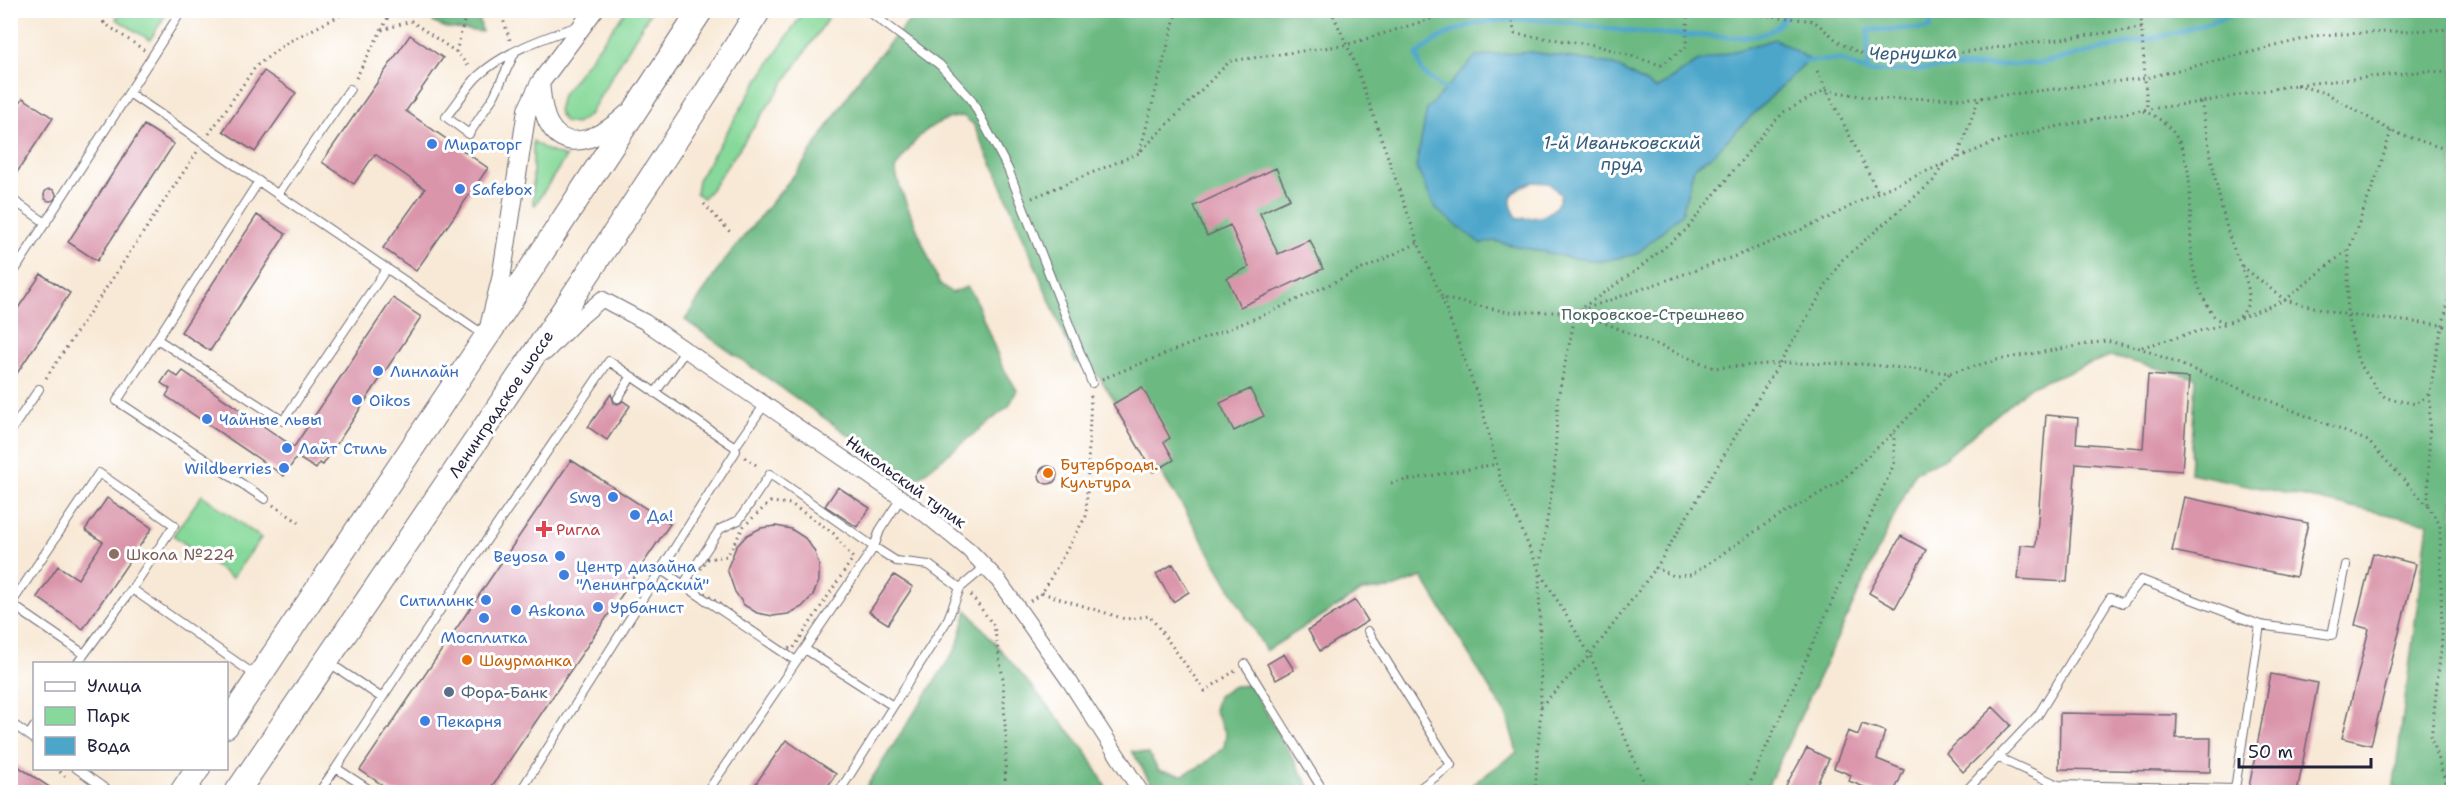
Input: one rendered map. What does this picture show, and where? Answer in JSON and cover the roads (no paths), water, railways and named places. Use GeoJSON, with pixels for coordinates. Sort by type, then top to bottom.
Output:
{"type":"FeatureCollection","features":[{"type":"Feature","properties":{"kind":"main road"},"geometry":{"type":"LineString","coordinates":[[228,723],[487,336],[701,10]]}},
{"type":"Feature","properties":{"kind":"main road","name":"Ленинградское шоссе"},"geometry":{"type":"LineString","coordinates":[[237,792],[668,155],[759,10]]}},
{"type":"Feature","properties":{"kind":"main road"},"geometry":{"type":"LineString","coordinates":[[182,792],[197,770]]}},
{"type":"Feature","properties":{"kind":"street"},"geometry":{"type":"LineString","coordinates":[[487,336],[501,279],[527,110],[540,83],[589,17]]}},
{"type":"Feature","properties":{"kind":"street"},"geometry":{"type":"LineString","coordinates":[[540,83],[543,110],[549,125],[556,133],[567,139],[592,139],[616,124],[645,97]]}},
{"type":"Feature","properties":{"kind":"street","name":"Никольский тупик"},"geometry":{"type":"LineString","coordinates":[[516,382],[575,322],[602,299],[631,313],[926,515],[985,567],[1019,609],[1070,682],[1141,792]]}},
{"type":"Feature","properties":{"kind":"lane"},"geometry":{"type":"LineString","coordinates":[[10,278],[182,10]]}},
{"type":"Feature","properties":{"kind":"lane"},"geometry":{"type":"LineString","coordinates":[[867,10],[940,65],[971,99],[1008,169],[1092,383]]}},
{"type":"Feature","properties":{"kind":"lane"},"geometry":{"type":"LineString","coordinates":[[515,52],[494,96],[469,134],[446,117],[477,77],[494,64],[515,52],[589,17]]}},
{"type":"Feature","properties":{"kind":"lane"},"geometry":{"type":"LineString","coordinates":[[278,194],[350,89]]}},
{"type":"Feature","properties":{"kind":"lane"},"geometry":{"type":"LineString","coordinates":[[129,93],[487,336]]}},
{"type":"Feature","properties":{"kind":"lane"},"geometry":{"type":"LineString","coordinates":[[259,181],[117,401],[265,499]]}},
{"type":"Feature","properties":{"kind":"lane"},"geometry":{"type":"LineString","coordinates":[[10,198],[46,223]]}},
{"type":"Feature","properties":{"kind":"lane"},"geometry":{"type":"LineString","coordinates":[[157,339],[283,421],[387,268]]}},
{"type":"Feature","properties":{"kind":"lane"},"geometry":{"type":"LineString","coordinates":[[655,393],[686,350]]}},
{"type":"Feature","properties":{"kind":"lane"},"geometry":{"type":"LineString","coordinates":[[319,792],[609,361],[736,449]]}},
{"type":"Feature","properties":{"kind":"lane"},"geometry":{"type":"LineString","coordinates":[[618,398],[631,378]]}},
{"type":"Feature","properties":{"kind":"lane"},"geometry":{"type":"LineString","coordinates":[[10,432],[39,389]]}},
{"type":"Feature","properties":{"kind":"lane"},"geometry":{"type":"LineString","coordinates":[[520,792],[765,404]]}},
{"type":"Feature","properties":{"kind":"lane"},"geometry":{"type":"LineString","coordinates":[[78,662],[84,654],[132,589],[174,525],[99,474],[11,604],[84,654]]}},
{"type":"Feature","properties":{"kind":"lane"},"geometry":{"type":"LineString","coordinates":[[683,585],[720,530],[739,520],[770,474],[896,561],[929,565],[962,586]]}},
{"type":"Feature","properties":{"kind":"lane"},"geometry":{"type":"LineString","coordinates":[[707,792],[874,547],[880,530],[901,498]]}},
{"type":"Feature","properties":{"kind":"lane"},"geometry":{"type":"LineString","coordinates":[[1965,792],[2038,715],[2110,598],[2123,603],[2141,580],[2260,625],[2332,635],[2346,565]]}},
{"type":"Feature","properties":{"kind":"lane"},"geometry":{"type":"LineString","coordinates":[[839,792],[948,619],[962,586],[985,567]]}},
{"type":"Feature","properties":{"kind":"lane"},"geometry":{"type":"LineString","coordinates":[[660,569],[796,661]]}},
{"type":"Feature","properties":{"kind":"lane"},"geometry":{"type":"LineString","coordinates":[[132,589],[258,678]]}},
{"type":"Feature","properties":{"kind":"lane"},"geometry":{"type":"LineString","coordinates":[[1997,757],[2058,785],[2235,791],[2260,625]]}},
{"type":"Feature","properties":{"kind":"lane"},"geometry":{"type":"LineString","coordinates":[[1368,631],[1451,765],[1415,792]]}},
{"type":"Feature","properties":{"kind":"lane"},"geometry":{"type":"LineString","coordinates":[[805,649],[893,706]]}},
{"type":"Feature","properties":{"kind":"lane"},"geometry":{"type":"LineString","coordinates":[[326,660],[382,698]]}},
{"type":"Feature","properties":{"kind":"lane"},"geometry":{"type":"LineString","coordinates":[[1245,664],[1324,792]]}},
{"type":"Feature","properties":{"kind":"lane"},"geometry":{"type":"LineString","coordinates":[[10,722],[32,737]]}},
{"type":"Feature","properties":{"kind":"lane"},"geometry":{"type":"LineString","coordinates":[[336,768],[373,792]]}},
{"type":"Feature","properties":{"kind":"lane"},"geometry":{"type":"LineString","coordinates":[[79,770],[110,792]]}},
{"type":"Feature","properties":{"kind":"water","name":"1-й Иваньковский пруд"},"geometry":{"type":"Polygon","coordinates":[[[1775,39],[1809,59],[1710,157],[1694,167],[1682,213],[1637,254],[1602,261],[1571,258],[1494,241],[1481,244],[1436,209],[1416,167],[1427,109],[1476,56],[1531,52],[1612,64],[1656,89],[1697,62],[1775,39]],[[1532,182],[1515,192],[1511,206],[1518,219],[1539,217],[1555,208],[1561,195],[1549,183],[1532,182]]]}},
{"type":"Feature","properties":{"kind":"waterway"},"geometry":{"type":"LineString","coordinates":[[1868,72],[1868,30],[1930,28],[1931,10]]}},
{"type":"Feature","properties":{"kind":"waterway","name":"Чернушка"},"geometry":{"type":"LineString","coordinates":[[1803,61],[1840,60],[1868,72],[2041,63],[2176,33],[2248,10]]}},
{"type":"Feature","properties":{"kind":"waterway"},"geometry":{"type":"LineString","coordinates":[[1451,94],[1422,72],[1417,55],[1439,39],[1462,28],[1487,22],[1540,20],[1676,35],[1743,37],[1759,35],[1774,29],[1788,12]]}},
{"type":"Feature","properties":{"kind":"place","name":"Мираторг"},"geometry":{"type":"Point","coordinates":[432,144]}},
{"type":"Feature","properties":{"kind":"place","name":"Safebox"},"geometry":{"type":"Point","coordinates":[460,189]}},
{"type":"Feature","properties":{"kind":"place","name":"Линлайн"},"geometry":{"type":"Point","coordinates":[378,371]}},
{"type":"Feature","properties":{"kind":"place","name":"Oikos"},"geometry":{"type":"Point","coordinates":[357,400]}},
{"type":"Feature","properties":{"kind":"place","name":"Чайные львы"},"geometry":{"type":"Point","coordinates":[207,419]}},
{"type":"Feature","properties":{"kind":"place","name":"Лайт Стиль"},"geometry":{"type":"Point","coordinates":[287,448]}},
{"type":"Feature","properties":{"kind":"place","name":"Wildberries"},"geometry":{"type":"Point","coordinates":[284,468]}},
{"type":"Feature","properties":{"kind":"place","name":"Бутерброды. Культура"},"geometry":{"type":"Point","coordinates":[1048,473]}},
{"type":"Feature","properties":{"kind":"place","name":"Swg"},"geometry":{"type":"Point","coordinates":[613,497]}},
{"type":"Feature","properties":{"kind":"place","name":"Да!"},"geometry":{"type":"Point","coordinates":[635,515]}},
{"type":"Feature","properties":{"kind":"place","name":"Ригла"},"geometry":{"type":"Point","coordinates":[544,529]}},
{"type":"Feature","properties":{"kind":"place","name":"Школа №224"},"geometry":{"type":"Point","coordinates":[114,554]}},
{"type":"Feature","properties":{"kind":"place","name":"Beyosa"},"geometry":{"type":"Point","coordinates":[560,556]}},
{"type":"Feature","properties":{"kind":"place","name":"Центр дизайна \"Ленинградский\""},"geometry":{"type":"Point","coordinates":[564,575]}},
{"type":"Feature","properties":{"kind":"place","name":"Ситилинк"},"geometry":{"type":"Point","coordinates":[486,600]}},
{"type":"Feature","properties":{"kind":"place","name":"Урбанист"},"geometry":{"type":"Point","coordinates":[598,607]}},
{"type":"Feature","properties":{"kind":"place","name":"Askona"},"geometry":{"type":"Point","coordinates":[516,610]}},
{"type":"Feature","properties":{"kind":"place","name":"Мосплитка"},"geometry":{"type":"Point","coordinates":[484,618]}},
{"type":"Feature","properties":{"kind":"place","name":"Шаурманка"},"geometry":{"type":"Point","coordinates":[467,660]}},
{"type":"Feature","properties":{"kind":"place","name":"Фора-Банк"},"geometry":{"type":"Point","coordinates":[449,692]}},
{"type":"Feature","properties":{"kind":"place","name":"Пекарня"},"geometry":{"type":"Point","coordinates":[425,721]}},
{"type":"Feature","properties":{"kind":"park label","name":"Покровское-Стрешнево"},"geometry":{"type":"Point","coordinates":[1653,314]}}]}
